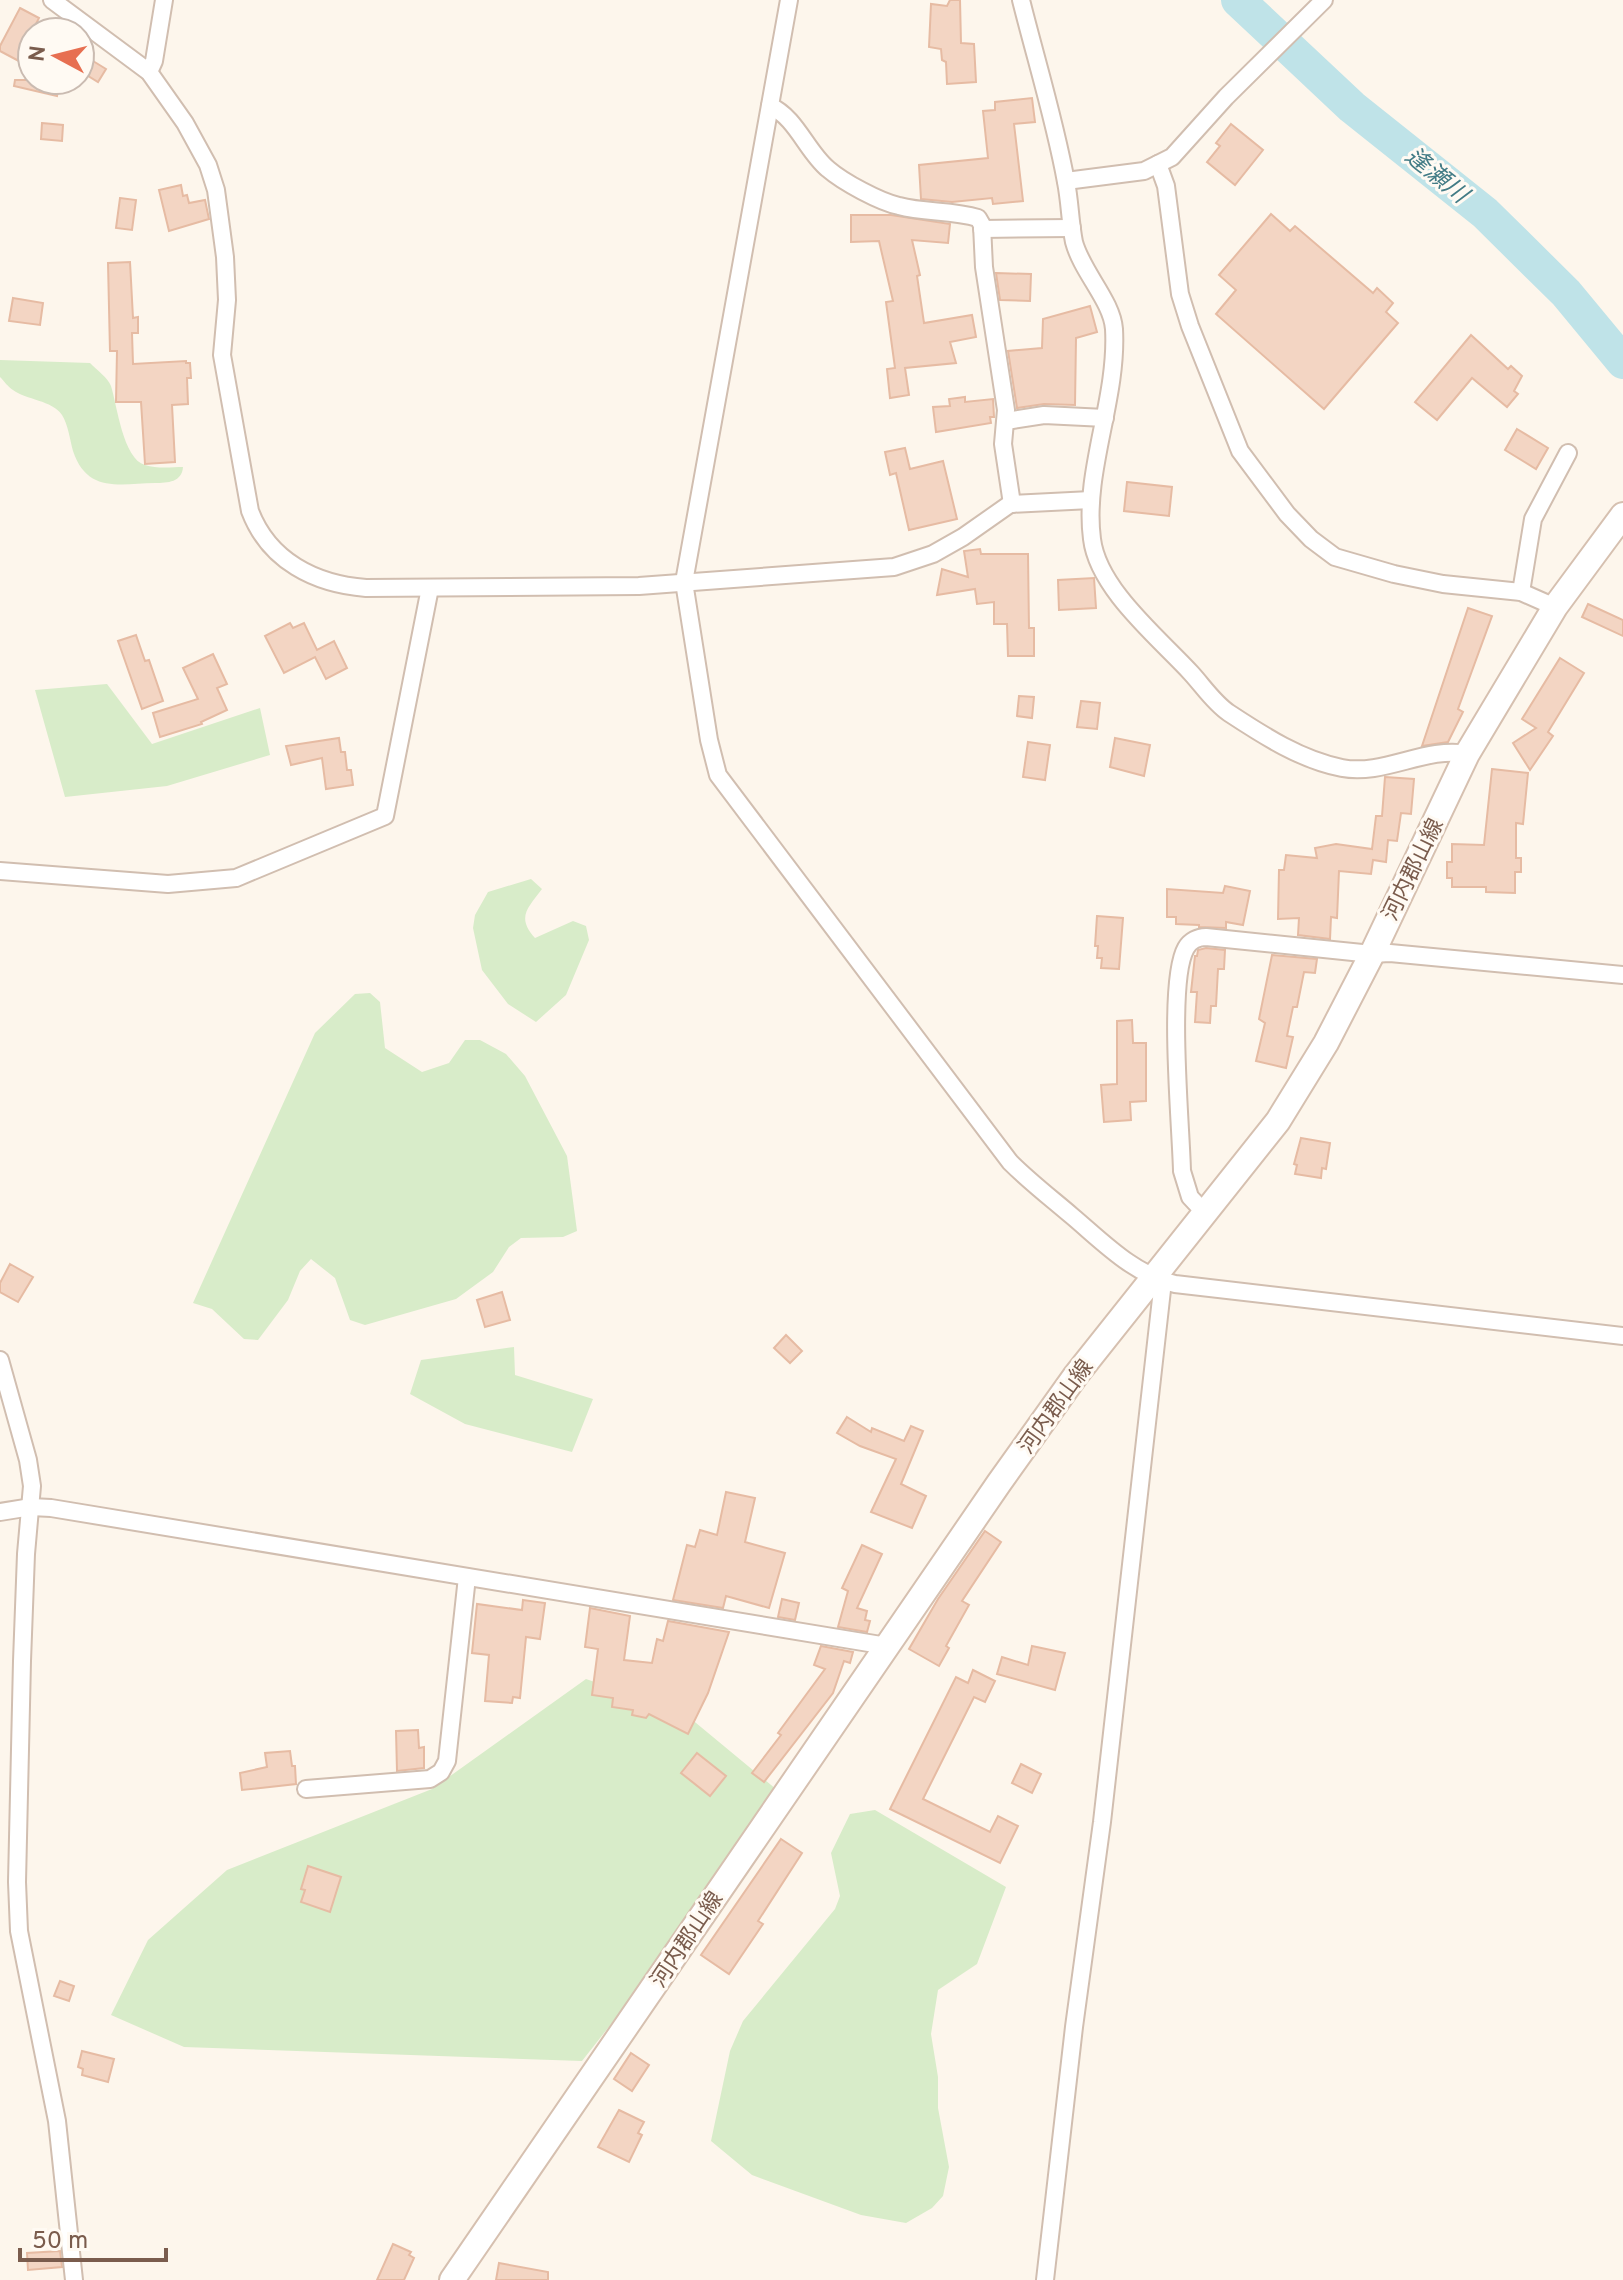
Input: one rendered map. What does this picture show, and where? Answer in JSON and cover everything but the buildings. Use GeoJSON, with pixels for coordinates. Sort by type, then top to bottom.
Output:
{"type":"FeatureCollection","features":[{"type":"Feature","properties":{"kind":"main road","name":"河内郡山線"},"geometry":{"type":"LineString","coordinates":[[452,2280],[1059,1399],[1158,1279],[1205,1213],[1278,1121],[1326,1043],[1372,954],[1467,754],[1555,607],[1623,515]]}},
{"type":"Feature","properties":{"kind":"street"},"geometry":{"type":"LineString","coordinates":[[52,0],[149,72],[201,148],[216,190],[227,300],[222,355],[250,511],[256,526],[277,552],[298,569],[321,581],[366,588],[639,586],[894,567],[933,554],[1012,504],[1091,500]]}},
{"type":"Feature","properties":{"kind":"street"},"geometry":{"type":"LineString","coordinates":[[149,72],[154,61],[164,0]]}},
{"type":"Feature","properties":{"kind":"street"},"geometry":{"type":"LineString","coordinates":[[789,0],[684,582],[709,740],[718,775],[1010,1162],[1127,1263],[1158,1279],[1623,1336]]}},
{"type":"Feature","properties":{"kind":"street"},"geometry":{"type":"LineString","coordinates":[[1021,0],[1066,181],[1079,257],[1113,318],[1112,372],[1091,500],[1092,541],[1096,557],[1108,579],[1149,630],[1226,711],[1293,752],[1345,769],[1373,767],[1446,753],[1467,754]]}},
{"type":"Feature","properties":{"kind":"street"},"geometry":{"type":"LineString","coordinates":[[1066,181],[1144,171],[1172,157],[1226,97],[1324,0]]}},
{"type":"Feature","properties":{"kind":"street"},"geometry":{"type":"LineString","coordinates":[[770,106],[783,115],[813,154],[841,178],[899,206],[959,212],[978,218],[982,229],[984,267],[1006,421],[1003,444],[1012,504]]}},
{"type":"Feature","properties":{"kind":"street"},"geometry":{"type":"LineString","coordinates":[[1158,164],[1166,186],[1180,294],[1190,326],[1240,451],[1287,514],[1311,539],[1335,557],[1443,584],[1521,592],[1555,607]]}},
{"type":"Feature","properties":{"kind":"street"},"geometry":{"type":"LineString","coordinates":[[982,229],[1072,228]]}},
{"type":"Feature","properties":{"kind":"street"},"geometry":{"type":"LineString","coordinates":[[1006,421],[1044,415],[1105,418]]}},
{"type":"Feature","properties":{"kind":"street"},"geometry":{"type":"LineString","coordinates":[[1521,592],[1533,519],[1568,453]]}},
{"type":"Feature","properties":{"kind":"street"},"geometry":{"type":"LineString","coordinates":[[0,871],[168,884],[228,880],[319,846],[385,816],[430,588]]}},
{"type":"Feature","properties":{"kind":"street"},"geometry":{"type":"LineString","coordinates":[[1205,1213],[1190,1197],[1182,1171],[1176,1008],[1185,950],[1195,939],[1206,937],[1623,975]]}},
{"type":"Feature","properties":{"kind":"street"},"geometry":{"type":"LineString","coordinates":[[1045,2280],[1074,2027],[1102,1822],[1158,1279]]}},
{"type":"Feature","properties":{"kind":"street"},"geometry":{"type":"LineString","coordinates":[[0,1360],[28,1460],[32,1486],[22,1675],[17,1882],[19,1931],[57,2121],[74,2280]]}},
{"type":"Feature","properties":{"kind":"street"},"geometry":{"type":"LineString","coordinates":[[0,1512],[31,1507],[66,1510],[887,1646]]}},
{"type":"Feature","properties":{"kind":"street"},"geometry":{"type":"LineString","coordinates":[[306,1789],[430,1779],[441,1772],[447,1761],[467,1577]]}},
{"type":"Feature","properties":{"kind":"green space"},"geometry":{"type":"Polygon","coordinates":[[[0,360],[90,363],[111,386],[126,442],[137,461],[154,467],[183,467],[180,476],[174,481],[160,483],[117,484],[96,480],[79,464],[58,410],[9,387],[0,377],[0,360]]]}},
{"type":"Feature","properties":{"kind":"green space"},"geometry":{"type":"Polygon","coordinates":[[[107,684],[152,744],[260,708],[270,755],[167,786],[65,797],[35,690],[107,684]]]}},
{"type":"Feature","properties":{"kind":"green space"},"geometry":{"type":"Polygon","coordinates":[[[531,879],[542,889],[525,918],[535,938],[573,921],[586,926],[589,940],[566,995],[536,1022],[508,1004],[482,970],[473,928],[475,915],[488,892],[531,879]]]}},
{"type":"Feature","properties":{"kind":"green space"},"geometry":{"type":"Polygon","coordinates":[[[370,993],[380,1002],[385,1048],[422,1072],[449,1063],[465,1040],[480,1040],[506,1054],[525,1076],[567,1156],[577,1231],[563,1237],[521,1238],[509,1247],[493,1272],[456,1299],[365,1325],[350,1320],[335,1278],[311,1259],[300,1271],[288,1300],[258,1340],[244,1339],[212,1309],[193,1303],[315,1033],[355,994],[370,993]]]}},
{"type":"Feature","properties":{"kind":"green space"},"geometry":{"type":"Polygon","coordinates":[[[514,1347],[515,1375],[593,1399],[572,1452],[465,1424],[410,1394],[421,1360],[514,1347]]]}},
{"type":"Feature","properties":{"kind":"green space"},"geometry":{"type":"Polygon","coordinates":[[[586,1679],[684,1713],[788,1799],[582,2061],[184,2047],[111,2015],[148,1940],[227,1870],[432,1789],[586,1679]]]}},
{"type":"Feature","properties":{"kind":"green space"},"geometry":{"type":"Polygon","coordinates":[[[875,1810],[1006,1887],[977,1964],[938,1990],[931,2034],[938,2077],[938,2108],[949,2167],[943,2196],[932,2208],[906,2223],[861,2215],[752,2175],[711,2141],[730,2051],[743,2021],[835,1909],[840,1896],[831,1853],[850,1814],[875,1810]]]}},
{"type":"Feature","properties":{"kind":"waterway","name":"逢瀬川"},"geometry":{"type":"LineString","coordinates":[[1238,0],[1352,107],[1485,213],[1566,293],[1623,362]]}}]}
